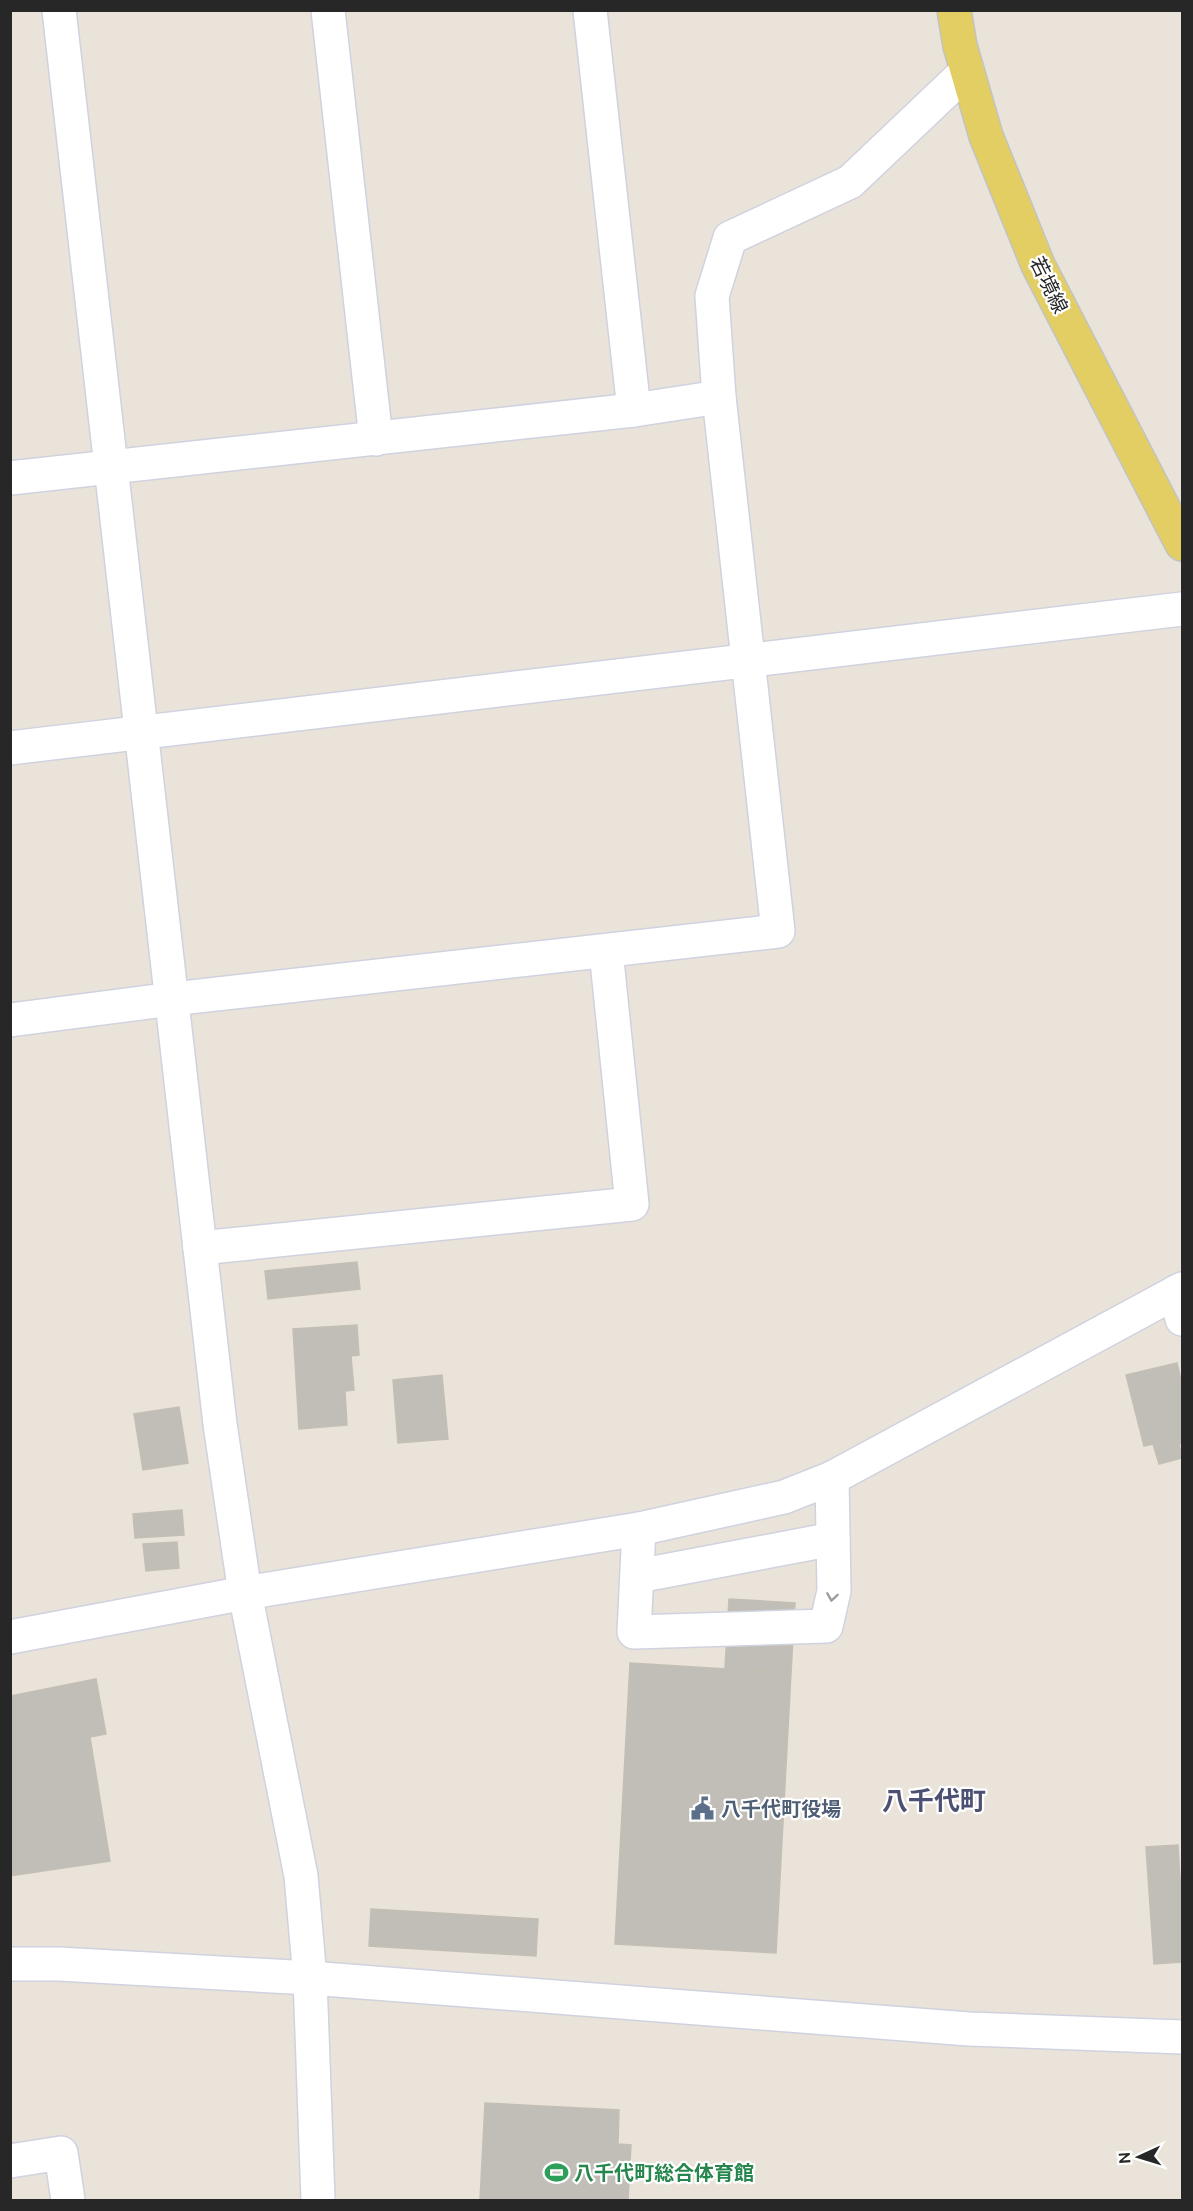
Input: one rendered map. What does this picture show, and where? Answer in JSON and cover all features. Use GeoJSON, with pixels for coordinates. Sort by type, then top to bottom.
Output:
{"type":"FeatureCollection","features":[{"type":"Feature","properties":{"kind":"main road","name":"若境線"},"geometry":{"type":"LineString","coordinates":[[954,10],[960,46],[986,136],[1038,265],[1182,544]]}},
{"type":"Feature","properties":{"kind":"street"},"geometry":{"type":"LineString","coordinates":[[59,10],[220,1424],[245,1593],[300,1876],[310,1978],[318,2200]]}},
{"type":"Feature","properties":{"kind":"street"},"geometry":{"type":"LineString","coordinates":[[328,10],[376,439]]}},
{"type":"Feature","properties":{"kind":"street"},"geometry":{"type":"LineString","coordinates":[[590,10],[634,410]]}},
{"type":"Feature","properties":{"kind":"street"},"geometry":{"type":"LineString","coordinates":[[10,1020],[172,999],[778,931],[718,398],[712,296],[730,238],[850,183],[967,71]]}},
{"type":"Feature","properties":{"kind":"street"},"geometry":{"type":"LineString","coordinates":[[10,478],[634,410],[718,398]]}},
{"type":"Feature","properties":{"kind":"street"},"geometry":{"type":"LineString","coordinates":[[10,748],[1182,609]]}},
{"type":"Feature","properties":{"kind":"street"},"geometry":{"type":"LineString","coordinates":[[200,1248],[632,1204],[606,951]]}},
{"type":"Feature","properties":{"kind":"street"},"geometry":{"type":"LineString","coordinates":[[10,1637],[245,1593],[639,1529],[784,1497],[832,1478],[1180,1300]]}},
{"type":"Feature","properties":{"kind":"street"},"geometry":{"type":"LineString","coordinates":[[639,1529],[634,1632],[826,1626],[834,1591],[832,1478]]}},
{"type":"Feature","properties":{"kind":"street"},"geometry":{"type":"LineString","coordinates":[[638,1576],[833,1539]]}},
{"type":"Feature","properties":{"kind":"street"},"geometry":{"type":"LineString","coordinates":[[10,1964],[58,1964],[310,1978],[969,2029],[1182,2037]]}},
{"type":"Feature","properties":{"kind":"street"},"geometry":{"type":"LineString","coordinates":[[10,2161],[61,2153],[68,2200]]}},
{"type":"Feature","properties":{"kind":"building"},"geometry":{"type":"Polygon","coordinates":[[[357,1262],[360,1289],[268,1299],[265,1271],[357,1262]]]}},
{"type":"Feature","properties":{"kind":"building"},"geometry":{"type":"Polygon","coordinates":[[[357,1325],[359,1355],[351,1356],[354,1390],[345,1391],[347,1425],[299,1429],[293,1329],[357,1325]]]}},
{"type":"Feature","properties":{"kind":"building"},"geometry":{"type":"Polygon","coordinates":[[[1177,1363],[1182,1384],[1182,1444],[1179,1444],[1182,1458],[1159,1464],[1153,1444],[1144,1446],[1126,1375],[1177,1363]]]}},
{"type":"Feature","properties":{"kind":"building"},"geometry":{"type":"Polygon","coordinates":[[[442,1375],[448,1439],[398,1443],[393,1380],[442,1375]]]}},
{"type":"Feature","properties":{"kind":"building"},"geometry":{"type":"Polygon","coordinates":[[[179,1407],[188,1463],[143,1470],[134,1414],[179,1407]]]}},
{"type":"Feature","properties":{"kind":"building"},"geometry":{"type":"Polygon","coordinates":[[[182,1510],[184,1535],[135,1538],[133,1514],[182,1510]]]}},
{"type":"Feature","properties":{"kind":"building"},"geometry":{"type":"Polygon","coordinates":[[[177,1542],[179,1568],[146,1571],[143,1544],[177,1542]]]}},
{"type":"Feature","properties":{"kind":"building"},"geometry":{"type":"Polygon","coordinates":[[[729,1599],[795,1603],[791,1673],[725,1668],[729,1599]]]}},
{"type":"Feature","properties":{"kind":"building","name":"八千代町役場"},"geometry":{"type":"Polygon","coordinates":[[[630,1663],[791,1673],[776,1953],[615,1944],[630,1663]]]}},
{"type":"Feature","properties":{"kind":"building"},"geometry":{"type":"Polygon","coordinates":[[[96,1679],[106,1734],[90,1737],[110,1861],[10,1876],[10,1696],[96,1679]]]}},
{"type":"Feature","properties":{"kind":"building"},"geometry":{"type":"Polygon","coordinates":[[[1178,1845],[1180,1879],[1182,1879],[1182,1962],[1154,1964],[1146,1847],[1178,1845]]]}},
{"type":"Feature","properties":{"kind":"building"},"geometry":{"type":"Polygon","coordinates":[[[371,1909],[538,1919],[536,1956],[369,1946],[371,1909]]]}},
{"type":"Feature","properties":{"kind":"building","name":"八千代町総合体育館"},"geometry":{"type":"Polygon","coordinates":[[[485,2103],[619,2110],[618,2144],[631,2145],[628,2200],[480,2200],[485,2103]]]}},
{"type":"Feature","properties":{"kind":"place","name":"八千代町役場"},"geometry":{"type":"Point","coordinates":[703,1809]}},
{"type":"Feature","properties":{"kind":"place","name":"八千代町総合体育館"},"geometry":{"type":"Point","coordinates":[556,2173]}},
{"type":"Feature","properties":{"kind":"district","name":"八千代町"},"geometry":{"type":"Point","coordinates":[934,1801]}}]}
